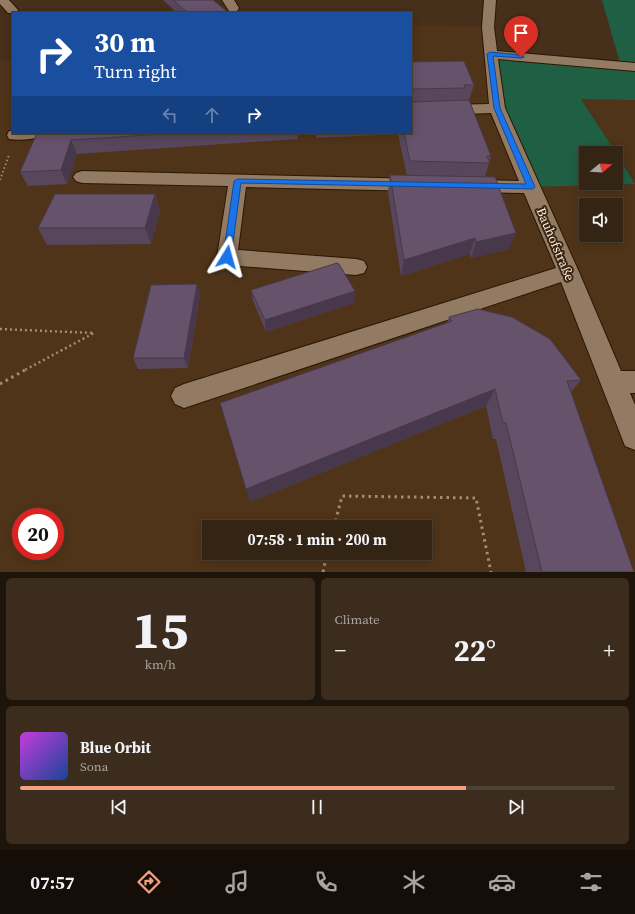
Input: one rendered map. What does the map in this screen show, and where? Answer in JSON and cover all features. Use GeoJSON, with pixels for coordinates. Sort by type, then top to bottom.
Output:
{"type":"FeatureCollection","features":[{"type":"Feature","properties":{"kind":"street"},"geometry":{"type":"LineString","coordinates":[[3,0],[12,10]]}},
{"type":"Feature","properties":{"kind":"street","name":"Bauhofstraße"},"geometry":{"type":"LineString","coordinates":[[490,0],[488,27],[497,108],[568,272],[623,382],[635,437]]}},
{"type":"Feature","properties":{"kind":"street"},"geometry":{"type":"LineString","coordinates":[[490,54],[635,67]]}},
{"type":"Feature","properties":{"kind":"street"},"geometry":{"type":"LineString","coordinates":[[412,111],[497,108]]}},
{"type":"Feature","properties":{"kind":"street"},"geometry":{"type":"LineString","coordinates":[[15,135],[26,134]]}},
{"type":"Feature","properties":{"kind":"street"},"geometry":{"type":"LineString","coordinates":[[82,178],[531,187]]}},
{"type":"Feature","properties":{"kind":"street"},"geometry":{"type":"LineString","coordinates":[[238,181],[227,257],[356,267]]}},
{"type":"Feature","properties":{"kind":"street"},"geometry":{"type":"LineString","coordinates":[[184,396],[568,272]]}},
{"type":"Feature","properties":{"kind":"path"},"geometry":{"type":"LineString","coordinates":[[0,180],[15,135]]}},
{"type":"Feature","properties":{"kind":"path"},"geometry":{"type":"LineString","coordinates":[[0,330],[94,333],[0,384]]}},
{"type":"Feature","properties":{"kind":"path"},"geometry":{"type":"LineString","coordinates":[[336,520],[342,496],[476,498],[491,572]]}},
{"type":"Feature","properties":{"kind":"path"},"geometry":{"type":"LineString","coordinates":[[323,572],[326,560]]}},
{"type":"Feature","properties":{"kind":"shaded area"},"geometry":{"type":"Polygon","coordinates":[[[412,25],[488,27],[531,187],[579,186],[579,190],[623,190],[623,184],[635,184],[635,572],[0,572],[0,61],[12,60],[12,134],[412,134],[412,25]]]}},
{"type":"Feature","properties":{"kind":"shaded area"},"geometry":{"type":"Polygon","coordinates":[[[581,98],[635,100],[635,183],[623,164],[623,146],[612,146],[581,98]]]}},
{"type":"Feature","properties":{"kind":"green space"},"geometry":{"type":"Polygon","coordinates":[[[602,0],[635,0],[635,100],[581,99],[611,146],[579,146],[579,186],[531,187],[497,108],[490,54],[621,66],[602,0]]]}},
{"type":"Feature","properties":{"kind":"green space"},"geometry":{"type":"Polygon","coordinates":[[[623,164],[635,184],[623,184],[623,164]]]}},
{"type":"Feature","properties":{"kind":"building"},"geometry":{"type":"Polygon","coordinates":[[[173,0],[213,0],[228,12],[187,12],[173,0]]]}},
{"type":"Feature","properties":{"kind":"building"},"geometry":{"type":"Polygon","coordinates":[[[464,61],[474,85],[464,85],[465,88],[413,89],[412,91],[412,62],[464,61]]]}},
{"type":"Feature","properties":{"kind":"building"},"geometry":{"type":"Polygon","coordinates":[[[469,100],[491,156],[487,156],[490,163],[410,161],[404,134],[412,134],[412,101],[469,100]]]}},
{"type":"Feature","properties":{"kind":"building"},"geometry":{"type":"Polygon","coordinates":[[[37,134],[164,134],[71,140],[61,170],[20,172],[37,134]]]}},
{"type":"Feature","properties":{"kind":"building"},"geometry":{"type":"Polygon","coordinates":[[[390,175],[495,177],[516,233],[476,242],[475,238],[404,260],[390,175]]]}},
{"type":"Feature","properties":{"kind":"building"},"geometry":{"type":"Polygon","coordinates":[[[55,194],[155,194],[145,228],[38,228],[55,194]]]}},
{"type":"Feature","properties":{"kind":"building"},"geometry":{"type":"Polygon","coordinates":[[[337,263],[355,291],[265,320],[251,290],[337,263]]]}},
{"type":"Feature","properties":{"kind":"building"},"geometry":{"type":"Polygon","coordinates":[[[197,284],[184,358],[133,358],[151,285],[197,284]]]}},
{"type":"Feature","properties":{"kind":"building"},"geometry":{"type":"Polygon","coordinates":[[[478,309],[512,317],[550,339],[581,380],[567,381],[634,572],[542,572],[506,423],[503,423],[495,389],[246,489],[220,403],[452,321],[449,317],[478,309]]]}},
{"type":"Feature","properties":{"kind":"route"},"geometry":{"type":"LineString","coordinates":[[227,257],[238,181],[531,187],[497,108],[490,54],[521,57]]}}]}
